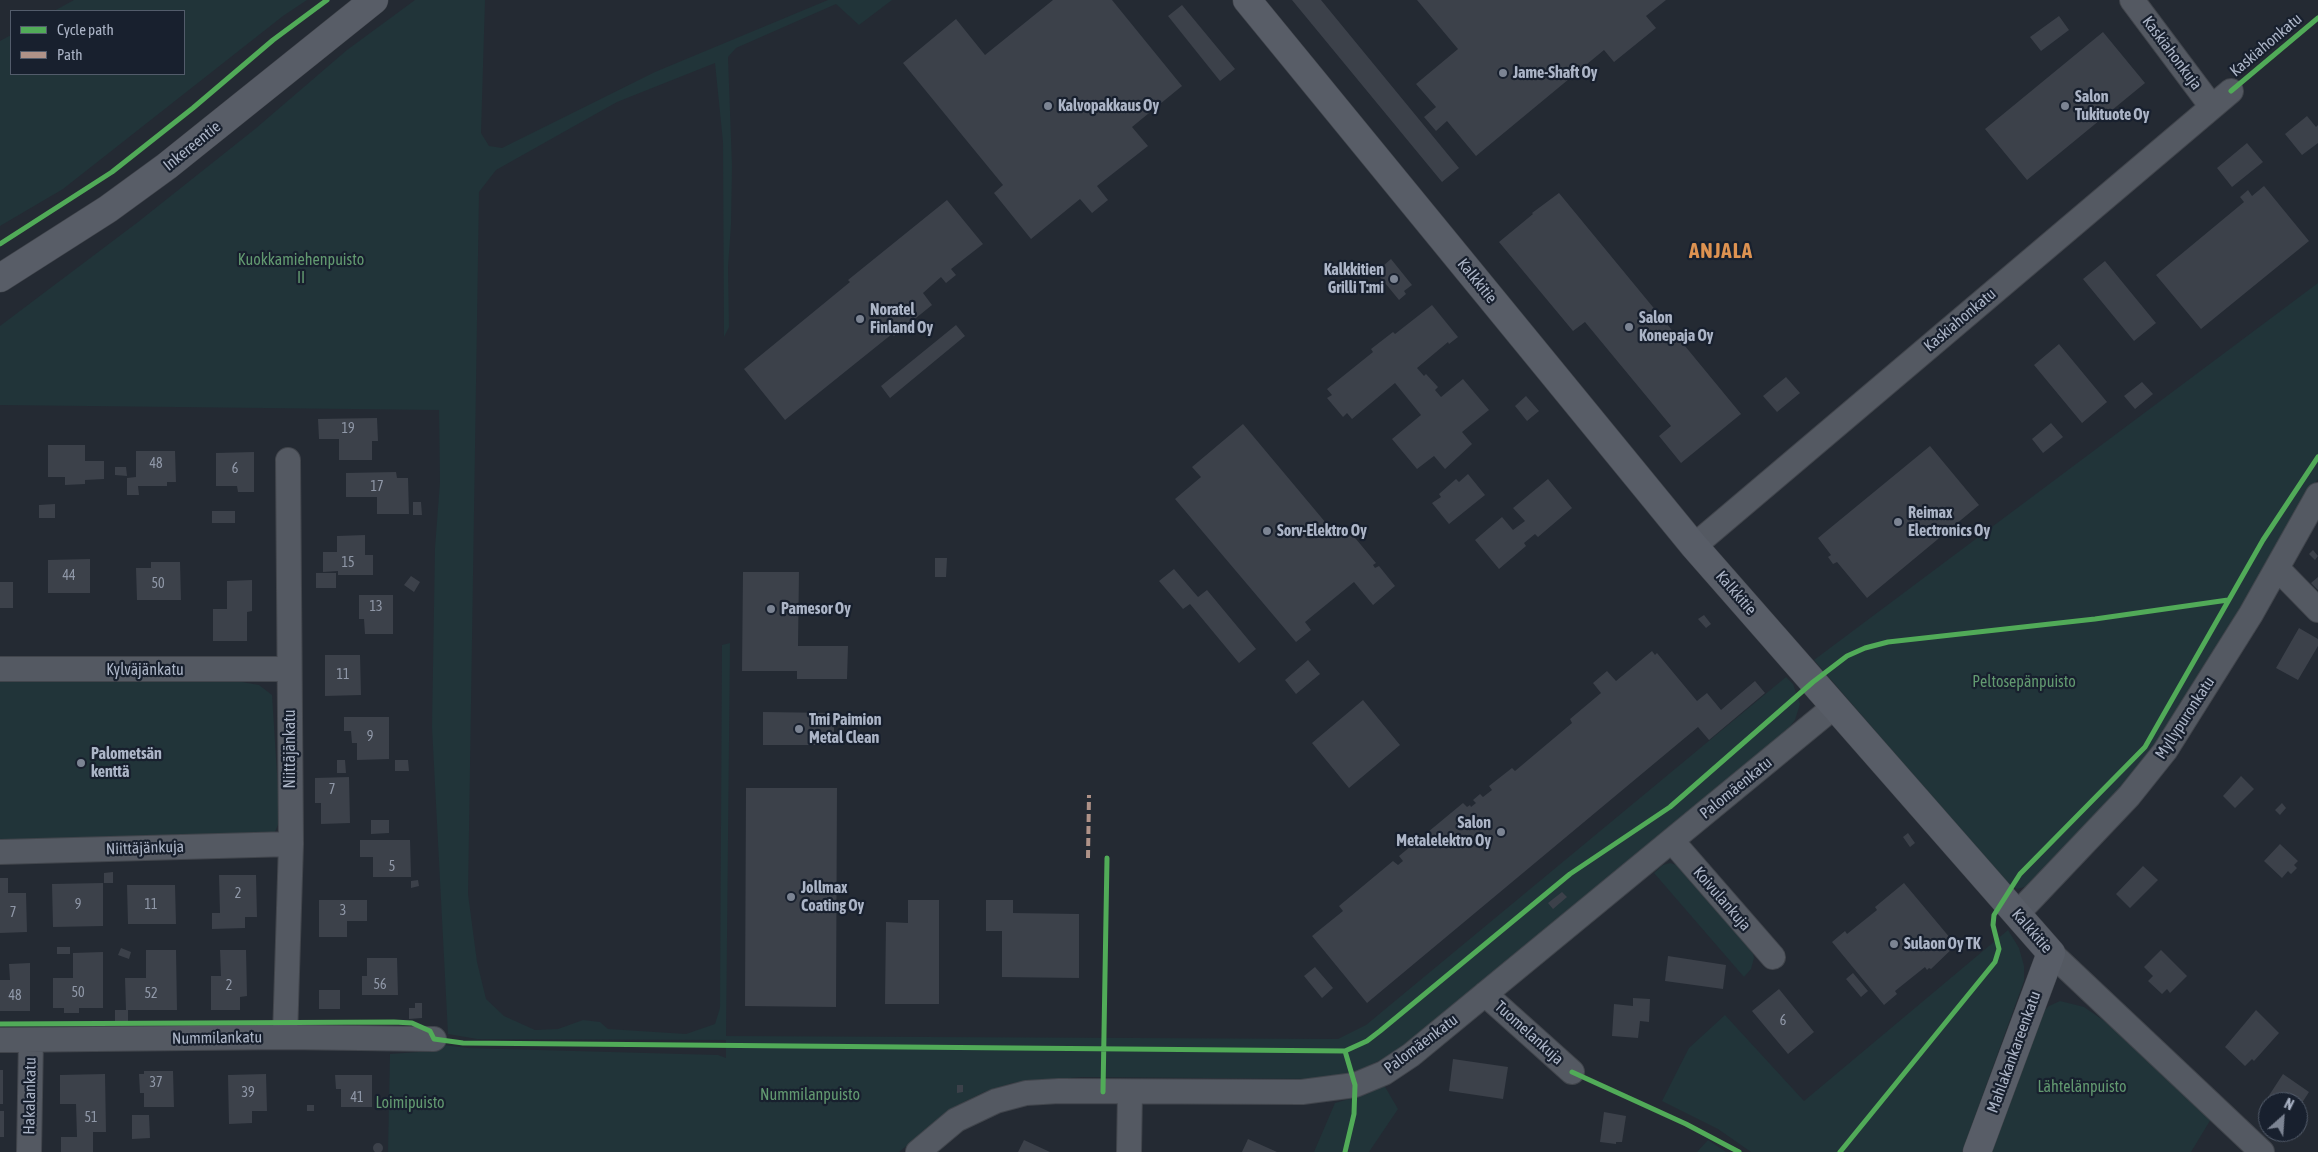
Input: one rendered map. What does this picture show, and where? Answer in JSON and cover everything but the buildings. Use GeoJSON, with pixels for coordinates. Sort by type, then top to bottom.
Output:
{"type":"FeatureCollection","features":[{"type":"Feature","properties":{"kind":"street","name":"Inkereentie"},"geometry":{"type":"LineString","coordinates":[[0,278],[108,209],[167,166],[374,0]]}},
{"type":"Feature","properties":{"kind":"street","name":"Kalkkitie"},"geometry":{"type":"LineString","coordinates":[[1247,0],[1694,546],[2051,953],[2262,1152]]}},
{"type":"Feature","properties":{"kind":"street","name":"Kaskiahonkuja"},"geometry":{"type":"LineString","coordinates":[[2132,0],[2212,107]]}},
{"type":"Feature","properties":{"kind":"street","name":"Kaskiahonkatu"},"geometry":{"type":"LineString","coordinates":[[1694,546],[2231,91]]}},
{"type":"Feature","properties":{"kind":"street","name":"Niittäjänkatu"},"geometry":{"type":"LineString","coordinates":[[285,1038],[290,844],[288,460]]}},
{"type":"Feature","properties":{"kind":"street","name":"Myllypuronkatu"},"geometry":{"type":"LineString","coordinates":[[2017,914],[2129,796],[2165,751],[2225,656],[2318,495]]}},
{"type":"Feature","properties":{"kind":"street"},"geometry":{"type":"LineString","coordinates":[[2277,568],[2318,610]]}},
{"type":"Feature","properties":{"kind":"street","name":"Kylväjänkatu"},"geometry":{"type":"LineString","coordinates":[[0,670],[289,669]]}},
{"type":"Feature","properties":{"kind":"street","name":"Palomäenkatu"},"geometry":{"type":"LineString","coordinates":[[918,1152],[956,1120],[996,1101],[1026,1094],[1302,1092],[1355,1085],[1384,1072],[1411,1055],[1835,706]]}},
{"type":"Feature","properties":{"kind":"street","name":"Koivulankuja"},"geometry":{"type":"LineString","coordinates":[[1672,841],[1773,957]]}},
{"type":"Feature","properties":{"kind":"street","name":"Niittäjänkuja"},"geometry":{"type":"LineString","coordinates":[[0,852],[290,844]]}},
{"type":"Feature","properties":{"kind":"street","name":"Mahlakankareenkatu"},"geometry":{"type":"LineString","coordinates":[[1978,1152],[2051,953]]}},
{"type":"Feature","properties":{"kind":"street","name":"Tuomelankuja"},"geometry":{"type":"LineString","coordinates":[[1485,994],[1572,1072]]}},
{"type":"Feature","properties":{"kind":"street","name":"Nummilankatu"},"geometry":{"type":"LineString","coordinates":[[0,1040],[434,1039]]}},
{"type":"Feature","properties":{"kind":"street","name":"Hakalankatu"},"geometry":{"type":"LineString","coordinates":[[30,1152],[31,1040]]}},
{"type":"Feature","properties":{"kind":"street"},"geometry":{"type":"LineString","coordinates":[[1129,1152],[1130,1092]]}},
{"type":"Feature","properties":{"kind":"green space"},"geometry":{"type":"Polygon","coordinates":[[[74,0],[307,0],[283,16],[63,189],[0,226],[0,41],[10,36],[10,75],[185,75],[185,10],[56,10],[74,0]]]}},
{"type":"Feature","properties":{"kind":"green space"},"geometry":{"type":"Polygon","coordinates":[[[415,0],[485,0],[481,133],[489,146],[502,148],[655,72],[828,0],[892,0],[859,25],[836,4],[736,48],[728,57],[732,166],[728,267],[729,327],[724,337],[723,142],[715,63],[617,102],[496,170],[479,192],[468,894],[477,962],[486,999],[504,1016],[535,1030],[558,1029],[583,1020],[600,1022],[608,1029],[686,1034],[715,1024],[720,1008],[722,645],[730,643],[726,1036],[1338,1039],[1366,1025],[1786,677],[1793,684],[1800,704],[1795,720],[1788,729],[1410,1041],[1391,1055],[1349,1075],[1324,1079],[1082,1077],[1012,1083],[984,1092],[956,1106],[899,1152],[388,1152],[390,1054],[432,1051],[436,1044],[468,1048],[718,1055],[726,1058],[726,1040],[477,1039],[448,1034],[432,727],[435,548],[440,482],[439,410],[0,405],[0,326],[138,222],[255,129],[347,50],[415,0]]]}},
{"type":"Feature","properties":{"kind":"green space","name":"Peltosepänpuisto"},"geometry":{"type":"Polygon","coordinates":[[[2318,283],[2318,479],[2293,517],[2247,600],[2179,715],[2107,806],[2028,886],[2017,889],[2004,880],[1814,660],[2318,283]]]}},
{"type":"Feature","properties":{"kind":"green space"},"geometry":{"type":"Polygon","coordinates":[[[0,681],[242,682],[259,685],[272,695],[280,820],[275,832],[265,836],[0,842],[0,681]]]}},
{"type":"Feature","properties":{"kind":"green space"},"geometry":{"type":"Polygon","coordinates":[[[1670,863],[1680,866],[1751,945],[1754,958],[1751,969],[1744,977],[1654,873],[1663,865],[1670,863]]]}},
{"type":"Feature","properties":{"kind":"green space"},"geometry":{"type":"Polygon","coordinates":[[[2008,930],[2019,948],[2024,966],[2024,981],[1962,1152],[1751,1152],[1718,1129],[1662,1101],[1689,1048],[1725,1015],[1804,1101],[2008,930]]]}},
{"type":"Feature","properties":{"kind":"green space","name":"Lähtelänpuisto"},"geometry":{"type":"Polygon","coordinates":[[[2060,1001],[2084,1007],[2113,1027],[2211,1119],[2191,1152],[1989,1152],[2041,1014],[2049,1006],[2060,1001]]]}},
{"type":"Feature","properties":{"kind":"green space"},"geometry":{"type":"Polygon","coordinates":[[[1384,1085],[1398,1109],[1369,1152],[1314,1152],[1335,1103],[1367,1094],[1384,1085]]]}},
{"type":"Feature","properties":{"kind":"green space"},"geometry":{"type":"Polygon","coordinates":[[[1708,1140],[1726,1152],[1697,1152],[1708,1140]]]}},
{"type":"Feature","properties":{"kind":"marked path"},"geometry":{"type":"LineString","coordinates":[[1088,858],[1089,795]]}},
{"type":"Feature","properties":{"kind":"cycle path"},"geometry":{"type":"LineString","coordinates":[[0,244],[112,172],[193,108],[273,40],[327,0]]}},
{"type":"Feature","properties":{"kind":"cycle path"},"geometry":{"type":"LineString","coordinates":[[2231,91],[2318,18]]}},
{"type":"Feature","properties":{"kind":"cycle path"},"geometry":{"type":"LineString","coordinates":[[1840,1152],[1995,962],[1999,949],[1993,925],[1994,915],[2020,874],[2145,747],[2263,540],[2318,457]]}},
{"type":"Feature","properties":{"kind":"cycle path"},"geometry":{"type":"LineString","coordinates":[[0,1024],[394,1022],[412,1023],[430,1031],[434,1039],[463,1043],[1345,1051],[1367,1041],[1380,1031],[1570,874],[1670,807],[1813,682],[1847,656],[1865,648],[1888,642],[2095,619],[2228,600]]}},
{"type":"Feature","properties":{"kind":"cycle path"},"geometry":{"type":"LineString","coordinates":[[1103,1092],[1107,858]]}},
{"type":"Feature","properties":{"kind":"cycle path"},"geometry":{"type":"LineString","coordinates":[[1345,1051],[1355,1085],[1354,1114],[1345,1152]]}},
{"type":"Feature","properties":{"kind":"cycle path"},"geometry":{"type":"LineString","coordinates":[[1572,1072],[1686,1124],[1739,1152]]}},
{"type":"Feature","properties":{"kind":"place","name":"Jame-Shaft Oy"},"geometry":{"type":"Point","coordinates":[1503,73]}},
{"type":"Feature","properties":{"kind":"place","name":"Kalvopakkaus Oy"},"geometry":{"type":"Point","coordinates":[1048,106]}},
{"type":"Feature","properties":{"kind":"place","name":"Salon Tukituote Oy"},"geometry":{"type":"Point","coordinates":[2065,106]}},
{"type":"Feature","properties":{"kind":"place","name":"Kalkkitien Grilli T:mi"},"geometry":{"type":"Point","coordinates":[1394,279]}},
{"type":"Feature","properties":{"kind":"place","name":"Noratel Finland Oy"},"geometry":{"type":"Point","coordinates":[860,319]}},
{"type":"Feature","properties":{"kind":"place","name":"Salon Konepaja Oy"},"geometry":{"type":"Point","coordinates":[1629,327]}},
{"type":"Feature","properties":{"kind":"place","name":"Reimax Electronics Oy"},"geometry":{"type":"Point","coordinates":[1898,522]}},
{"type":"Feature","properties":{"kind":"place","name":"Sorv-Elektro Oy"},"geometry":{"type":"Point","coordinates":[1267,531]}},
{"type":"Feature","properties":{"kind":"place","name":"Pamesor Oy"},"geometry":{"type":"Point","coordinates":[771,609]}},
{"type":"Feature","properties":{"kind":"place","name":"Tmi Paimion Metal Clean"},"geometry":{"type":"Point","coordinates":[799,729]}},
{"type":"Feature","properties":{"kind":"place","name":"Palometsän kenttä"},"geometry":{"type":"Point","coordinates":[81,763]}},
{"type":"Feature","properties":{"kind":"place","name":"Salon Metalelektro Oy"},"geometry":{"type":"Point","coordinates":[1501,832]}},
{"type":"Feature","properties":{"kind":"place","name":"Jollmax Coating Oy"},"geometry":{"type":"Point","coordinates":[791,897]}},
{"type":"Feature","properties":{"kind":"place","name":"Sulaon Oy TK"},"geometry":{"type":"Point","coordinates":[1894,944]}},
{"type":"Feature","properties":{"kind":"district","name":"ANJALA"},"geometry":{"type":"Point","coordinates":[1721,251]}},
{"type":"Feature","properties":{"kind":"park label","name":"Kuokkamiehenpuisto II"},"geometry":{"type":"Point","coordinates":[301,269]}},
{"type":"Feature","properties":{"kind":"park label","name":"Nummilanpuisto"},"geometry":{"type":"Point","coordinates":[810,1095]}},
{"type":"Feature","properties":{"kind":"park label","name":"Loimipuisto"},"geometry":{"type":"Point","coordinates":[410,1103]}}]}
